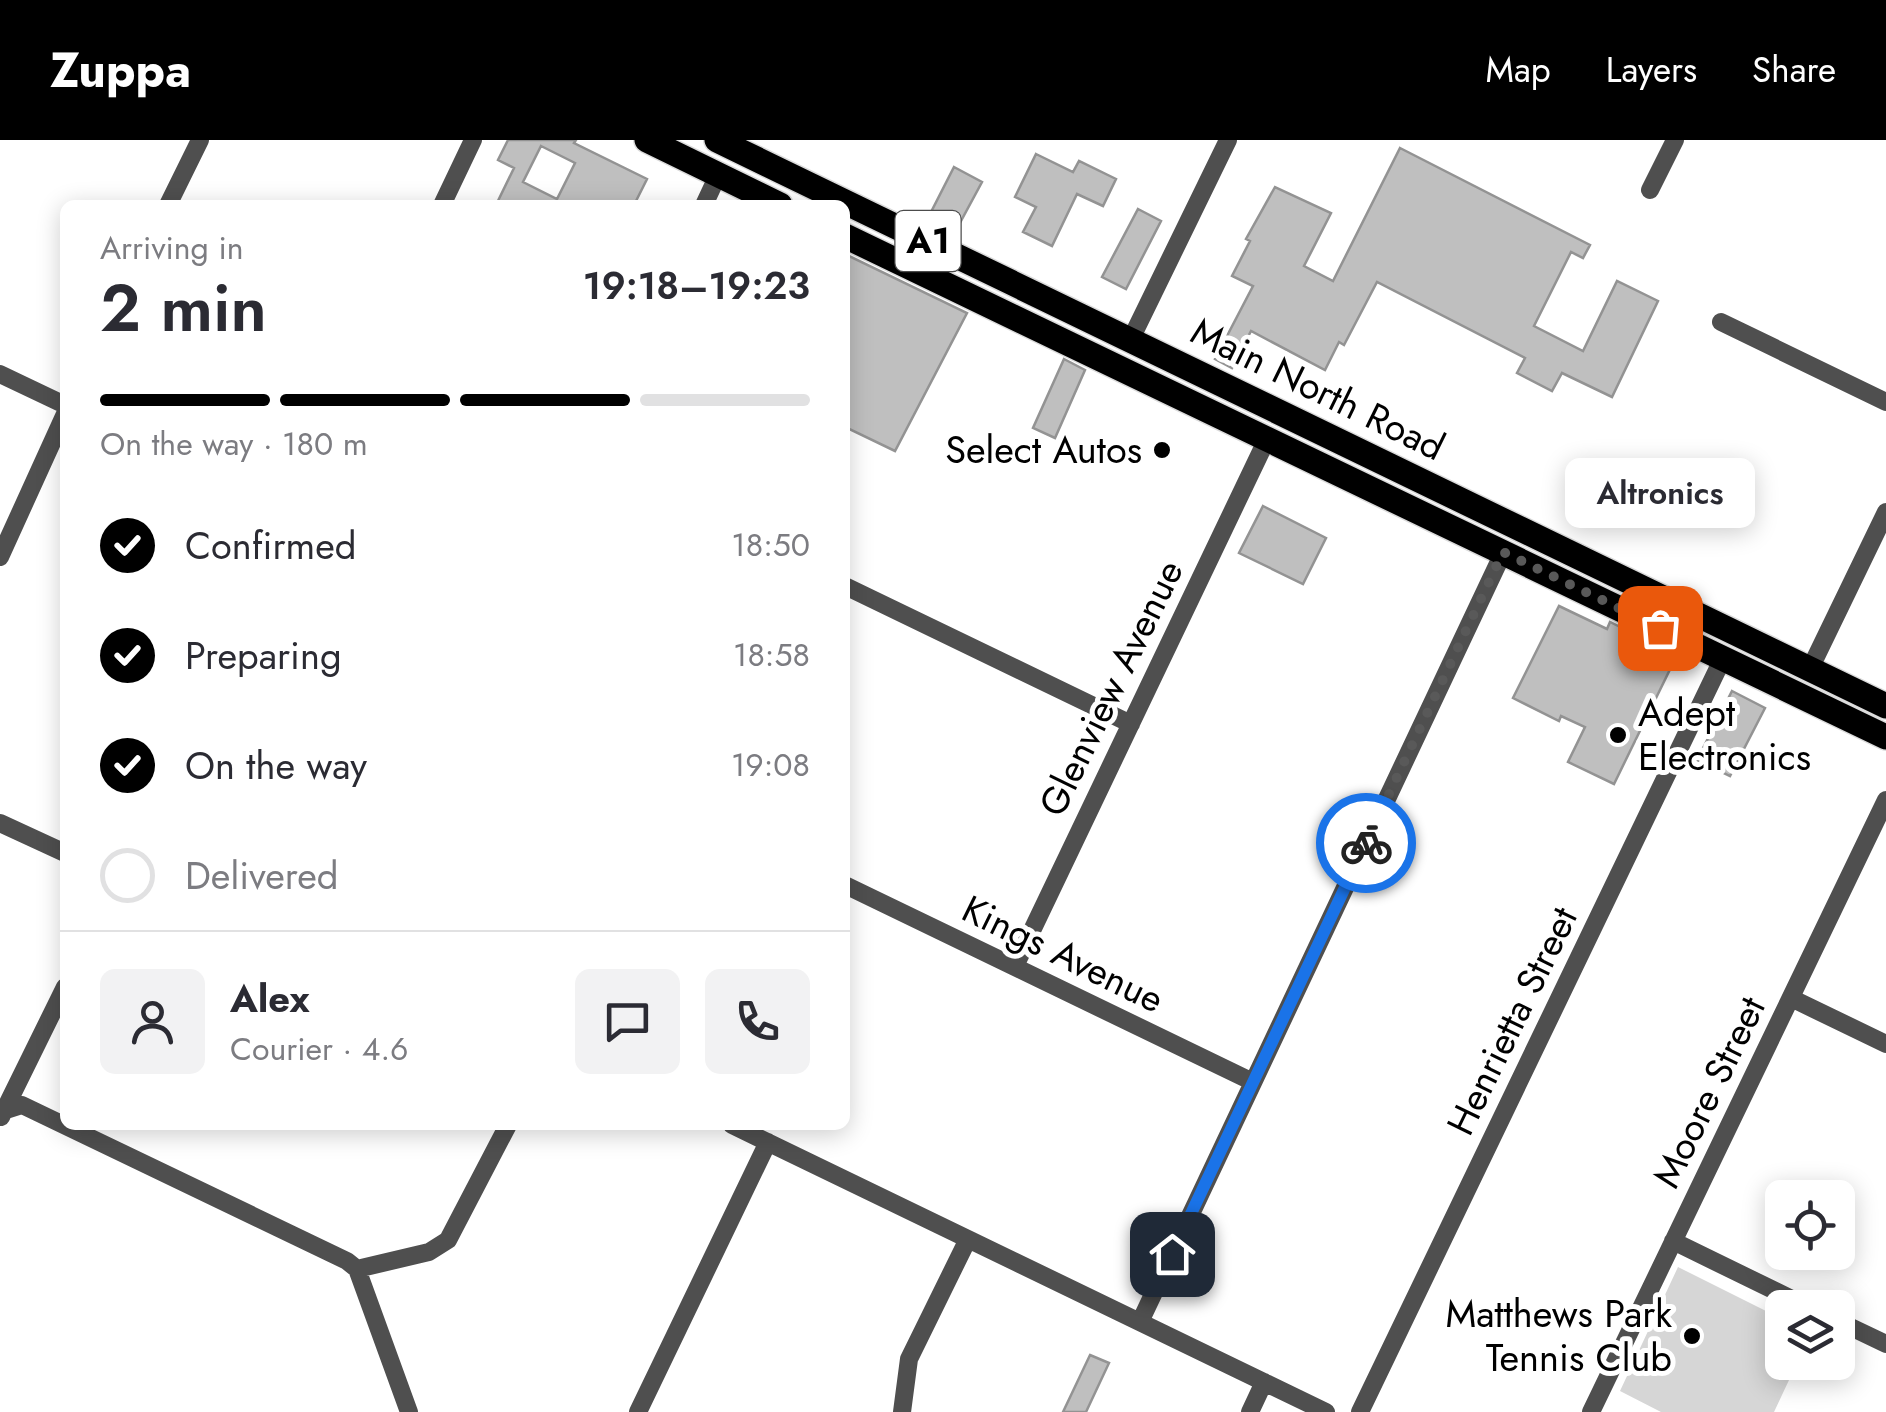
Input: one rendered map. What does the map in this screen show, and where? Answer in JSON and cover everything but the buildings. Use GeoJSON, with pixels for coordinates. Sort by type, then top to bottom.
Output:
{"type":"FeatureCollection","features":[{"type":"Feature","properties":{"kind":"highway","name":"Main North Road"},"geometry":{"type":"LineString","coordinates":[[718,140],[843,200]]}},
{"type":"Feature","properties":{"kind":"highway"},"geometry":{"type":"LineString","coordinates":[[658,143],[770,200]]}},
{"type":"Feature","properties":{"kind":"highway","name":"Main North Road"},"geometry":{"type":"LineString","coordinates":[[850,204],[1886,706]]}},
{"type":"Feature","properties":{"kind":"highway","name":"Main North Road"},"geometry":{"type":"LineString","coordinates":[[850,238],[1886,736]]}},
{"type":"Feature","properties":{"kind":"highway"},"geometry":{"type":"LineString","coordinates":[[1117,367],[1131,339]]}},
{"type":"Feature","properties":{"kind":"highway"},"geometry":{"type":"LineString","coordinates":[[1266,439],[1280,412]]}},
{"type":"Feature","properties":{"kind":"highway"},"geometry":{"type":"LineString","coordinates":[[1503,552],[1515,527]]}},
{"type":"Feature","properties":{"kind":"highway"},"geometry":{"type":"LineString","coordinates":[[1798,694],[1810,669]]}},
{"type":"Feature","properties":{"kind":"street"},"geometry":{"type":"LineString","coordinates":[[170,200],[200,140]]}},
{"type":"Feature","properties":{"kind":"street"},"geometry":{"type":"LineString","coordinates":[[444,200],[473,140]]}},
{"type":"Feature","properties":{"kind":"street"},"geometry":{"type":"LineString","coordinates":[[1131,339],[1228,140]]}},
{"type":"Feature","properties":{"kind":"street"},"geometry":{"type":"LineString","coordinates":[[1650,190],[1675,140]]}},
{"type":"Feature","properties":{"kind":"street"},"geometry":{"type":"LineString","coordinates":[[706,200],[718,175]]}},
{"type":"Feature","properties":{"kind":"street"},"geometry":{"type":"LineString","coordinates":[[1721,322],[1886,402]]}},
{"type":"Feature","properties":{"kind":"street"},"geometry":{"type":"LineString","coordinates":[[0,374],[60,403]]}},
{"type":"Feature","properties":{"kind":"street"},"geometry":{"type":"LineString","coordinates":[[0,557],[60,425]]}},
{"type":"Feature","properties":{"kind":"street","name":"Glenview Avenue"},"geometry":{"type":"LineString","coordinates":[[1015,966],[1266,439]]}},
{"type":"Feature","properties":{"kind":"street"},"geometry":{"type":"LineString","coordinates":[[1810,669],[1886,512]]}},
{"type":"Feature","properties":{"kind":"street"},"geometry":{"type":"LineString","coordinates":[[1140,1322],[1503,552]]}},
{"type":"Feature","properties":{"kind":"street"},"geometry":{"type":"LineString","coordinates":[[850,588],[1131,724]]}},
{"type":"Feature","properties":{"kind":"street","name":"Henrietta Street"},"geometry":{"type":"LineString","coordinates":[[1360,1412],[1723,658]]}},
{"type":"Feature","properties":{"kind":"street","name":"Moore Street"},"geometry":{"type":"LineString","coordinates":[[1591,1412],[1886,800]]}},
{"type":"Feature","properties":{"kind":"street"},"geometry":{"type":"LineString","coordinates":[[0,822],[60,851]]}},
{"type":"Feature","properties":{"kind":"street","name":"Kings Avenue"},"geometry":{"type":"LineString","coordinates":[[850,887],[1253,1082]]}},
{"type":"Feature","properties":{"kind":"street"},"geometry":{"type":"LineString","coordinates":[[1,1114],[60,997]]}},
{"type":"Feature","properties":{"kind":"street"},"geometry":{"type":"LineString","coordinates":[[1791,998],[1886,1044]]}},
{"type":"Feature","properties":{"kind":"street"},"geometry":{"type":"LineString","coordinates":[[1,1114],[22,1105],[60,1124]]}},
{"type":"Feature","properties":{"kind":"street"},"geometry":{"type":"LineString","coordinates":[[73,1130],[356,1269],[429,1252],[448,1240],[505,1130]]}},
{"type":"Feature","properties":{"kind":"street"},"geometry":{"type":"LineString","coordinates":[[743,1130],[1326,1412]]}},
{"type":"Feature","properties":{"kind":"street"},"geometry":{"type":"LineString","coordinates":[[638,1412],[768,1142]]}},
{"type":"Feature","properties":{"kind":"street"},"geometry":{"type":"LineString","coordinates":[[902,1412],[909,1359],[968,1239]]}},
{"type":"Feature","properties":{"kind":"street"},"geometry":{"type":"LineString","coordinates":[[1673,1241],[1773,1290]]}},
{"type":"Feature","properties":{"kind":"street"},"geometry":{"type":"LineString","coordinates":[[356,1269],[409,1412]]}},
{"type":"Feature","properties":{"kind":"street"},"geometry":{"type":"LineString","coordinates":[[1855,1329],[1886,1344]]}},
{"type":"Feature","properties":{"kind":"street"},"geometry":{"type":"LineString","coordinates":[[1250,1412],[1264,1382]]}},
{"type":"Feature","properties":{"kind":"shaded area"},"geometry":{"type":"Polygon","coordinates":[[[1678,1267],[1765,1310],[1765,1380],[1789,1380],[1774,1412],[1661,1412],[1620,1391],[1678,1267]]]}},
{"type":"Feature","properties":{"kind":"way so far"},"geometry":{"type":"LineString","coordinates":[[1366,843],[1503,552],[1660,628]]}},
{"type":"Feature","properties":{"kind":"place","name":"Select Autos"},"geometry":{"type":"Point","coordinates":[1162,450]}},
{"type":"Feature","properties":{"kind":"place","name":"Altronics"},"geometry":{"type":"Point","coordinates":[1660,628]}},
{"type":"Feature","properties":{"kind":"place","name":"Adept Electronics"},"geometry":{"type":"Point","coordinates":[1618,735]}},
{"type":"Feature","properties":{"kind":"place","name":"Matthews Park Tennis Club"},"geometry":{"type":"Point","coordinates":[1692,1336]}},
{"type":"Feature","properties":{"kind":"route"},"geometry":{"type":"LineString","coordinates":[[1172,1254],[1366,843]]}}]}
